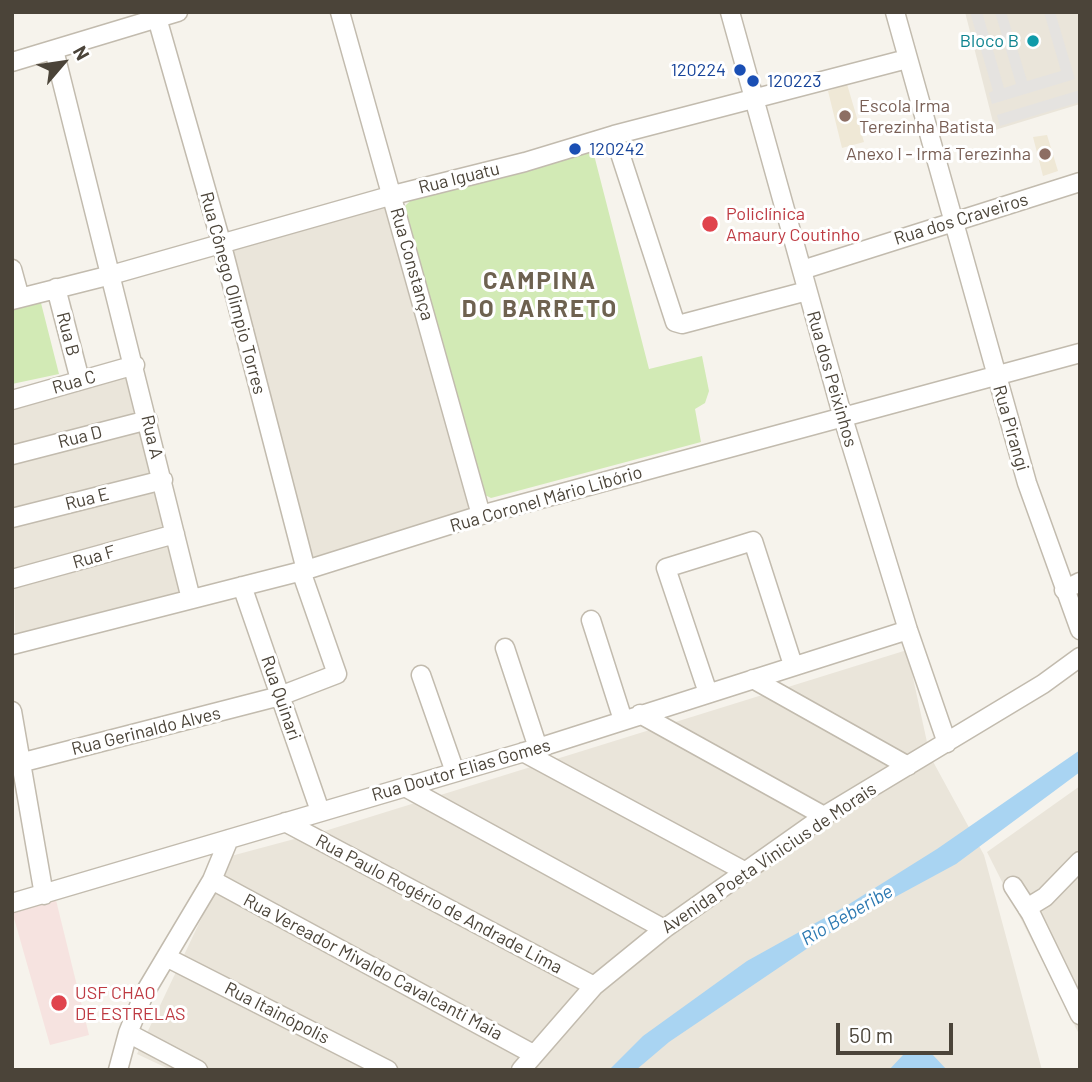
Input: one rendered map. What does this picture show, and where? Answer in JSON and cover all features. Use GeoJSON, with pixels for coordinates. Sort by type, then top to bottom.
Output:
{"type":"FeatureCollection","features":[{"type":"Feature","properties":{"kind":"street"},"geometry":{"type":"LineString","coordinates":[[12,62],[178,12]]}},
{"type":"Feature","properties":{"kind":"street","name":"Rua Constança"},"geometry":{"type":"LineString","coordinates":[[340,12],[481,515]]}},
{"type":"Feature","properties":{"kind":"street","name":"Rua dos Peixinhos"},"geometry":{"type":"LineString","coordinates":[[730,12],[842,418],[908,630],[947,743]]}},
{"type":"Feature","properties":{"kind":"street","name":"Rua Pirangi"},"geometry":{"type":"LineString","coordinates":[[895,12],[1027,483],[1072,586],[1080,630]]}},
{"type":"Feature","properties":{"kind":"street","name":"Rua Cônego Olimpio Torres"},"geometry":{"type":"LineString","coordinates":[[157,18],[220,242],[303,570],[337,674],[280,696]]}},
{"type":"Feature","properties":{"kind":"street","name":"Rua A"},"geometry":{"type":"LineString","coordinates":[[54,50],[135,365],[191,599]]}},
{"type":"Feature","properties":{"kind":"street","name":"Rua Iguatu"},"geometry":{"type":"LineString","coordinates":[[16,299],[111,275],[393,195],[525,162],[614,135],[907,59]]}},
{"type":"Feature","properties":{"kind":"street"},"geometry":{"type":"LineString","coordinates":[[614,135],[675,323],[682,324],[807,291]]}},
{"type":"Feature","properties":{"kind":"street","name":"Rua dos Craveiros"},"geometry":{"type":"LineString","coordinates":[[802,270],[1080,182]]}},
{"type":"Feature","properties":{"kind":"street"},"geometry":{"type":"LineString","coordinates":[[12,269],[16,299]]}},
{"type":"Feature","properties":{"kind":"street","name":"Rua B"},"geometry":{"type":"LineString","coordinates":[[56,288],[80,380]]}},
{"type":"Feature","properties":{"kind":"street","name":"Rua Coronel Mário Libório"},"geometry":{"type":"LineString","coordinates":[[13,642],[303,570],[481,515],[1080,353]]}},
{"type":"Feature","properties":{"kind":"street","name":"Rua C"},"geometry":{"type":"LineString","coordinates":[[12,400],[135,365]]}},
{"type":"Feature","properties":{"kind":"street","name":"Rua D"},"geometry":{"type":"LineString","coordinates":[[12,455],[148,420]]}},
{"type":"Feature","properties":{"kind":"street","name":"Rua E"},"geometry":{"type":"LineString","coordinates":[[12,518],[163,480]]}},
{"type":"Feature","properties":{"kind":"street","name":"Rua F"},"geometry":{"type":"LineString","coordinates":[[12,579],[175,534]]}},
{"type":"Feature","properties":{"kind":"street"},"geometry":{"type":"LineString","coordinates":[[708,693],[666,568],[753,541],[793,665]]}},
{"type":"Feature","properties":{"kind":"street","name":"Rua Quinari"},"geometry":{"type":"LineString","coordinates":[[242,586],[320,811]]}},
{"type":"Feature","properties":{"kind":"street"},"geometry":{"type":"LineString","coordinates":[[591,620],[631,717],[824,816]]}},
{"type":"Feature","properties":{"kind":"street","name":"Rua Doutor Elias Gomes"},"geometry":{"type":"LineString","coordinates":[[12,903],[531,750],[908,630]]}},
{"type":"Feature","properties":{"kind":"street"},"geometry":{"type":"LineString","coordinates":[[505,648],[531,750],[744,871]]}},
{"type":"Feature","properties":{"kind":"street","name":"Avenida Poeta Vinicius de Morais"},"geometry":{"type":"LineString","coordinates":[[521,1070],[594,986],[664,929],[824,816],[1044,684],[1080,657]]}},
{"type":"Feature","properties":{"kind":"street"},"geometry":{"type":"LineString","coordinates":[[421,675],[455,772]]}},
{"type":"Feature","properties":{"kind":"street"},"geometry":{"type":"LineString","coordinates":[[753,679],[908,766]]}},
{"type":"Feature","properties":{"kind":"street","name":"Rua Gerinaldo Alves"},"geometry":{"type":"LineString","coordinates":[[17,764],[280,696]]}},
{"type":"Feature","properties":{"kind":"street"},"geometry":{"type":"LineString","coordinates":[[12,711],[17,764],[44,895]]}},
{"type":"Feature","properties":{"kind":"street"},"geometry":{"type":"LineString","coordinates":[[405,787],[664,929]]}},
{"type":"Feature","properties":{"kind":"street","name":"Rua Paulo Rogério de Andrade Lima"},"geometry":{"type":"LineString","coordinates":[[285,822],[594,986]]}},
{"type":"Feature","properties":{"kind":"street"},"geometry":{"type":"LineString","coordinates":[[118,1070],[128,1033],[144,995],[212,880],[229,839]]}},
{"type":"Feature","properties":{"kind":"street"},"geometry":{"type":"LineString","coordinates":[[1027,908],[1045,897],[1080,861]]}},
{"type":"Feature","properties":{"kind":"street","name":"Rua Vereador Mivaldo Cavalcanti Maia"},"geometry":{"type":"LineString","coordinates":[[212,880],[533,1054]]}},
{"type":"Feature","properties":{"kind":"street"},"geometry":{"type":"LineString","coordinates":[[1013,886],[1027,908],[1080,1015]]}},
{"type":"Feature","properties":{"kind":"street","name":"Rua Itainópolis"},"geometry":{"type":"LineString","coordinates":[[166,957],[388,1070]]}},
{"type":"Feature","properties":{"kind":"street"},"geometry":{"type":"LineString","coordinates":[[128,1033],[198,1070]]}},
{"type":"Feature","properties":{"kind":"shaded area"},"geometry":{"type":"Polygon","coordinates":[[[965,12],[1080,12],[1080,104],[995,130],[965,12]]]}},
{"type":"Feature","properties":{"kind":"shaded area"},"geometry":{"type":"Polygon","coordinates":[[[970,12],[982,12],[1004,88],[1016,84],[995,12],[1006,12],[1027,81],[1061,71],[1044,12],[1055,12],[1075,79],[992,104],[989,93],[993,91],[970,12]]]}},
{"type":"Feature","properties":{"kind":"shaded area","name":"Escola Irma Terezinha Batista"},"geometry":{"type":"Polygon","coordinates":[[[847,84],[864,142],[842,148],[828,91],[847,84]]]}},
{"type":"Feature","properties":{"kind":"shaded area"},"geometry":{"type":"Polygon","coordinates":[[[1080,90],[1080,102],[1000,126],[997,115],[1080,90]]]}},
{"type":"Feature","properties":{"kind":"shaded area","name":"Anexo I - Irmã Terezinha"},"geometry":{"type":"Polygon","coordinates":[[[1047,135],[1058,171],[1043,176],[1033,137],[1047,135]]]}},
{"type":"Feature","properties":{"kind":"shaded area"},"geometry":{"type":"Polygon","coordinates":[[[402,205],[484,517],[328,570],[303,558],[226,234],[402,205]]]}},
{"type":"Feature","properties":{"kind":"shaded area"},"geometry":{"type":"Polygon","coordinates":[[[125,368],[191,599],[15,645],[12,399],[125,368]]]}},
{"type":"Feature","properties":{"kind":"shaded area"},"geometry":{"type":"Polygon","coordinates":[[[907,650],[930,756],[984,855],[1042,1070],[171,1070],[137,1054],[231,856],[328,830],[907,650]]]}},
{"type":"Feature","properties":{"kind":"shaded area"},"geometry":{"type":"Polygon","coordinates":[[[1080,786],[1080,1036],[987,852],[1080,786]]]}},
{"type":"Feature","properties":{"kind":"shaded area","name":"USF CHAO DE ESTRELAS"},"geometry":{"type":"Polygon","coordinates":[[[56,900],[89,1035],[50,1045],[12,911],[56,900]]]}},
{"type":"Feature","properties":{"kind":"green space"},"geometry":{"type":"Polygon","coordinates":[[[593,151],[649,369],[702,356],[709,391],[705,403],[695,409],[701,442],[491,498],[483,494],[404,207],[411,200],[593,151]]]}},
{"type":"Feature","properties":{"kind":"green space"},"geometry":{"type":"Polygon","coordinates":[[[40,299],[59,374],[12,384],[12,306],[40,299]]]}},
{"type":"Feature","properties":{"kind":"water","name":"Rio Beberibe"},"geometry":{"type":"Polygon","coordinates":[[[1080,750],[1080,772],[956,864],[836,929],[669,1042],[636,1070],[609,1070],[643,1036],[747,961],[846,906],[937,849],[1080,750]]]}},
{"type":"Feature","properties":{"kind":"water"},"geometry":{"type":"Polygon","coordinates":[[[912,1051],[932,1054],[947,1070],[889,1070],[903,1055],[912,1051]]]}},
{"type":"Feature","properties":{"kind":"place","name":"Bloco B"},"geometry":{"type":"Point","coordinates":[1033,41]}},
{"type":"Feature","properties":{"kind":"place","name":"120224"},"geometry":{"type":"Point","coordinates":[740,70]}},
{"type":"Feature","properties":{"kind":"place","name":"120223"},"geometry":{"type":"Point","coordinates":[753,81]}},
{"type":"Feature","properties":{"kind":"place","name":"Escola Irma Terezinha Batista"},"geometry":{"type":"Point","coordinates":[845,116]}},
{"type":"Feature","properties":{"kind":"place","name":"120242"},"geometry":{"type":"Point","coordinates":[575,149]}},
{"type":"Feature","properties":{"kind":"place","name":"Anexo I - Irmã Terezinha"},"geometry":{"type":"Point","coordinates":[1045,154]}},
{"type":"Feature","properties":{"kind":"place","name":"Policlínica Amaury Coutinho"},"geometry":{"type":"Point","coordinates":[710,224]}},
{"type":"Feature","properties":{"kind":"place","name":"USF CHAO DE ESTRELAS"},"geometry":{"type":"Point","coordinates":[59,1003]}},
{"type":"Feature","properties":{"kind":"district","name":"CAMPINA DO BARRETO"},"geometry":{"type":"Point","coordinates":[540,295]}}]}
